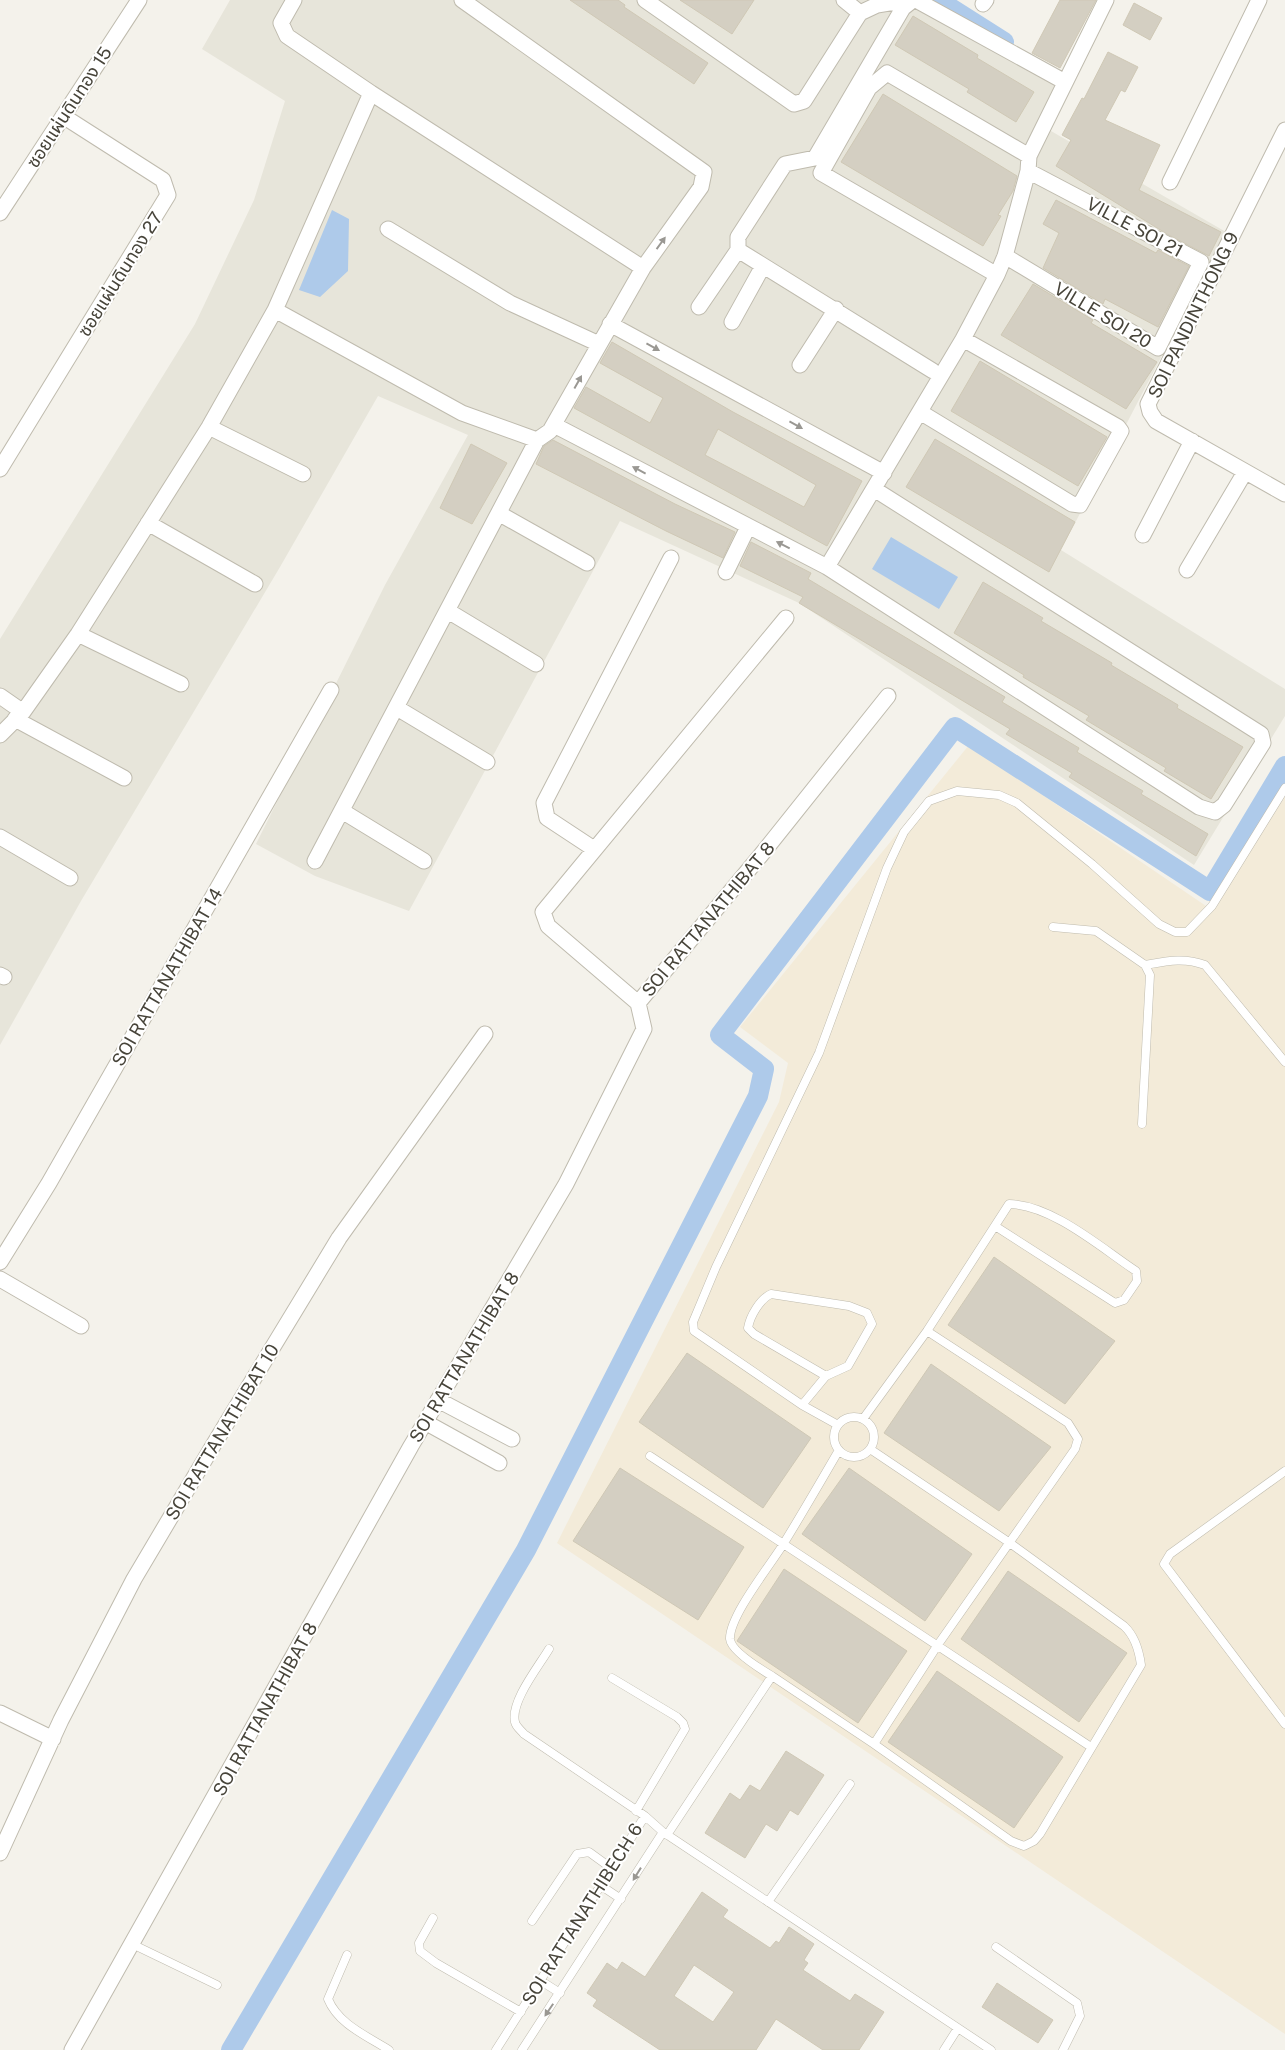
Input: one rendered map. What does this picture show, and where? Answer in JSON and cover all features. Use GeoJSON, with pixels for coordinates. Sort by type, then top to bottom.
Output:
{"type":"FeatureCollection","features":[{"type":"Feature","properties":{"kind":"street","name":"ซอยแผ่นดินทอง 15"},"geometry":{"type":"LineString","coordinates":[[0,213],[138,0]]}},
{"type":"Feature","properties":{"kind":"street"},"geometry":{"type":"LineString","coordinates":[[294,0],[281,23],[287,36],[371,93],[643,268]]}},
{"type":"Feature","properties":{"kind":"street"},"geometry":{"type":"LineString","coordinates":[[315,861],[500,514],[537,440],[550,431],[643,268],[701,186],[704,172],[462,0]]}},
{"type":"Feature","properties":{"kind":"street"},"geometry":{"type":"LineString","coordinates":[[645,0],[794,104],[804,101],[860,13],[877,5],[907,0]]}},
{"type":"Feature","properties":{"kind":"street"},"geometry":{"type":"LineString","coordinates":[[844,0],[860,13]]}},
{"type":"Feature","properties":{"kind":"street"},"geometry":{"type":"LineString","coordinates":[[700,307],[738,250],[738,237],[785,164],[814,158],[903,8],[914,0],[1065,82]]}},
{"type":"Feature","properties":{"kind":"street"},"geometry":{"type":"LineString","coordinates":[[827,567],[963,339],[997,275],[1005,256],[1028,163],[1065,82],[1106,0]]}},
{"type":"Feature","properties":{"kind":"street"},"geometry":{"type":"LineString","coordinates":[[1170,182],[1259,0]]}},
{"type":"Feature","properties":{"kind":"street"},"geometry":{"type":"LineString","coordinates":[[997,275],[821,173],[869,88],[887,73],[1028,163]]}},
{"type":"Feature","properties":{"kind":"street"},"geometry":{"type":"LineString","coordinates":[[0,735],[19,715],[78,634],[209,427],[275,310],[371,93]]}},
{"type":"Feature","properties":{"kind":"street","name":"ซอยแผ่นดินทอง 27"},"geometry":{"type":"LineString","coordinates":[[0,469],[168,196],[163,180],[64,116]]}},
{"type":"Feature","properties":{"kind":"street","name":"SOI PANDINTHONG 9"},"geometry":{"type":"LineString","coordinates":[[1285,130],[1148,404],[1150,412],[1156,421],[1285,494]]}},
{"type":"Feature","properties":{"kind":"street","name":"VILLE SOI 21"},"geometry":{"type":"LineString","coordinates":[[1028,163],[1201,262],[1180,302]]}},
{"type":"Feature","properties":{"kind":"street"},"geometry":{"type":"LineString","coordinates":[[388,228],[510,303],[599,344]]}},
{"type":"Feature","properties":{"kind":"street"},"geometry":{"type":"LineString","coordinates":[[738,250],[836,309],[933,371]]}},
{"type":"Feature","properties":{"kind":"street","name":"VILLE SOI 20"},"geometry":{"type":"LineString","coordinates":[[1005,256],[1158,348],[1180,302]]}},
{"type":"Feature","properties":{"kind":"street"},"geometry":{"type":"LineString","coordinates":[[732,322],[764,266]]}},
{"type":"Feature","properties":{"kind":"street"},"geometry":{"type":"LineString","coordinates":[[800,365],[836,309]]}},
{"type":"Feature","properties":{"kind":"street"},"geometry":{"type":"LineString","coordinates":[[275,310],[462,413],[537,440]]}},
{"type":"Feature","properties":{"kind":"street"},"geometry":{"type":"LineString","coordinates":[[610,324],[884,472]]}},
{"type":"Feature","properties":{"kind":"street"},"geometry":{"type":"LineString","coordinates":[[920,412],[1072,504],[1080,505],[1121,431],[963,339]]}},
{"type":"Feature","properties":{"kind":"street"},"geometry":{"type":"LineString","coordinates":[[554,424],[827,567],[1199,807],[1215,812],[1224,805],[1263,743],[1261,734],[874,489]]}},
{"type":"Feature","properties":{"kind":"street"},"geometry":{"type":"LineString","coordinates":[[209,427],[303,474]]}},
{"type":"Feature","properties":{"kind":"street"},"geometry":{"type":"LineString","coordinates":[[1143,535],[1192,441]]}},
{"type":"Feature","properties":{"kind":"street"},"geometry":{"type":"LineString","coordinates":[[1187,570],[1245,472]]}},
{"type":"Feature","properties":{"kind":"street"},"geometry":{"type":"LineString","coordinates":[[500,514],[587,563]]}},
{"type":"Feature","properties":{"kind":"street"},"geometry":{"type":"LineString","coordinates":[[148,523],[255,584]]}},
{"type":"Feature","properties":{"kind":"street"},"geometry":{"type":"LineString","coordinates":[[726,572],[748,527]]}},
{"type":"Feature","properties":{"kind":"street"},"geometry":{"type":"LineString","coordinates":[[594,848],[547,818],[544,803],[671,558]]}},
{"type":"Feature","properties":{"kind":"street"},"geometry":{"type":"LineString","coordinates":[[448,611],[536,664]]}},
{"type":"Feature","properties":{"kind":"street"},"geometry":{"type":"LineString","coordinates":[[638,1003],[548,926],[543,912],[786,618]]}},
{"type":"Feature","properties":{"kind":"street"},"geometry":{"type":"LineString","coordinates":[[78,634],[181,684]]}},
{"type":"Feature","properties":{"kind":"street","name":"SOI RATTANATHIBAT 14"},"geometry":{"type":"LineString","coordinates":[[0,1262],[49,1183],[330,690]]}},
{"type":"Feature","properties":{"kind":"street"},"geometry":{"type":"LineString","coordinates":[[0,696],[19,715],[124,778]]}},
{"type":"Feature","properties":{"kind":"street","name":"SOI RATTANATHIBAT 8"},"geometry":{"type":"LineString","coordinates":[[72,2050],[425,1422],[566,1184],[644,1029],[638,1003],[761,855],[888,696]]}},
{"type":"Feature","properties":{"kind":"street"},"geometry":{"type":"LineString","coordinates":[[397,708],[486,762]]}},
{"type":"Feature","properties":{"kind":"street"},"geometry":{"type":"LineString","coordinates":[[342,811],[424,862]]}},
{"type":"Feature","properties":{"kind":"street"},"geometry":{"type":"LineString","coordinates":[[0,837],[70,878]]}},
{"type":"Feature","properties":{"kind":"street","name":"SOI RATTANATHIBAT 10"},"geometry":{"type":"LineString","coordinates":[[0,1853],[53,1739],[134,1579],[329,1255],[485,1034]]}},
{"type":"Feature","properties":{"kind":"street"},"geometry":{"type":"LineString","coordinates":[[0,1279],[80,1326]]}},
{"type":"Feature","properties":{"kind":"street"},"geometry":{"type":"LineString","coordinates":[[438,1400],[512,1439]]}},
{"type":"Feature","properties":{"kind":"street"},"geometry":{"type":"LineString","coordinates":[[425,1422],[499,1463]]}},
{"type":"Feature","properties":{"kind":"street"},"geometry":{"type":"LineString","coordinates":[[0,1713],[53,1739]]}},
{"type":"Feature","properties":{"kind":"lane"},"geometry":{"type":"LineString","coordinates":[[838,1425],[802,1404],[694,1330],[693,1322],[716,1267],[820,1053],[887,868],[904,832],[929,801],[957,791],[999,795],[1017,803],[1092,864],[1159,924],[1175,932],[1187,932],[1212,906],[1285,788]]}},
{"type":"Feature","properties":{"kind":"lane"},"geometry":{"type":"LineString","coordinates":[[1053,926],[1096,931],[1145,965],[1150,974],[1142,1124]]}},
{"type":"Feature","properties":{"kind":"lane"},"geometry":{"type":"LineString","coordinates":[[1145,965],[1177,959],[1205,965],[1285,1062]]}},
{"type":"Feature","properties":{"kind":"lane"},"geometry":{"type":"LineString","coordinates":[[862,1419],[927,1331],[995,1226],[1010,1204],[1026,1204],[1048,1213],[1136,1271],[1137,1281],[1124,1300],[1115,1303],[995,1226]]}},
{"type":"Feature","properties":{"kind":"lane"},"geometry":{"type":"LineString","coordinates":[[802,1404],[826,1376],[848,1366],[872,1324],[867,1313],[849,1306],[771,1294],[766,1296],[749,1320],[748,1328],[762,1339],[826,1376]]}},
{"type":"Feature","properties":{"kind":"lane"},"geometry":{"type":"LineString","coordinates":[[874,1744],[937,1646],[1075,1448],[1078,1439],[1068,1422],[927,1331]]}},
{"type":"Feature","properties":{"kind":"lane"},"geometry":{"type":"LineString","coordinates":[[849,1417],[862,1419],[872,1429],[873,1442],[870,1448],[858,1456],[851,1457],[839,1450],[834,1438],[838,1425],[849,1417]]}},
{"type":"Feature","properties":{"kind":"lane"},"geometry":{"type":"LineString","coordinates":[[839,1450],[784,1543],[751,1592],[734,1623],[730,1639],[734,1648],[1011,1841],[1024,1846],[1034,1841],[1040,1834],[1141,1665],[1140,1653],[1132,1634],[1010,1543],[870,1448]]}},
{"type":"Feature","properties":{"kind":"lane"},"geometry":{"type":"LineString","coordinates":[[650,1456],[1091,1747]]}},
{"type":"Feature","properties":{"kind":"lane"},"geometry":{"type":"LineString","coordinates":[[1285,1470],[1170,1554],[1164,1564],[1285,1724]]}},
{"type":"Feature","properties":{"kind":"lane"},"geometry":{"type":"LineString","coordinates":[[549,1649],[521,1695],[514,1716],[515,1724],[524,1734],[645,1816]]}},
{"type":"Feature","properties":{"kind":"lane"},"geometry":{"type":"LineString","coordinates":[[772,1676],[665,1834],[991,2050]]}},
{"type":"Feature","properties":{"kind":"lane"},"geometry":{"type":"LineString","coordinates":[[612,1678],[677,1718],[685,1729],[636,1811]]}},
{"type":"Feature","properties":{"kind":"lane"},"geometry":{"type":"LineString","coordinates":[[768,1902],[850,1784]]}},
{"type":"Feature","properties":{"kind":"lane","name":"SOI RATTANATHIBECH 6"},"geometry":{"type":"LineString","coordinates":[[496,2050],[645,1816],[665,1834],[522,2050]]}},
{"type":"Feature","properties":{"kind":"lane"},"geometry":{"type":"LineString","coordinates":[[532,1920],[577,1854],[589,1852],[611,1868]]}},
{"type":"Feature","properties":{"kind":"lane"},"geometry":{"type":"LineString","coordinates":[[600,1885],[621,1899]]}},
{"type":"Feature","properties":{"kind":"lane"},"geometry":{"type":"LineString","coordinates":[[433,1918],[419,1943],[420,1951],[521,2012]]}},
{"type":"Feature","properties":{"kind":"lane"},"geometry":{"type":"LineString","coordinates":[[132,1944],[217,1985]]}},
{"type":"Feature","properties":{"kind":"lane"},"geometry":{"type":"LineString","coordinates":[[996,1947],[1078,2004],[1080,2016],[1063,2050]]}},
{"type":"Feature","properties":{"kind":"lane"},"geometry":{"type":"LineString","coordinates":[[347,1955],[328,1999],[332,2009],[344,2021],[389,2050]]}},
{"type":"Feature","properties":{"kind":"lane"},"geometry":{"type":"LineString","coordinates":[[541,1980],[560,1993]]}},
{"type":"Feature","properties":{"kind":"lane"},"geometry":{"type":"LineString","coordinates":[[944,2050],[958,2028]]}},
{"type":"Feature","properties":{"kind":"shaded area"},"geometry":{"type":"Polygon","coordinates":[[[230,0],[929,0],[1059,85],[1051,131],[1226,232],[1061,550],[1285,689],[1285,716],[1194,865],[799,603],[620,521],[409,911],[315,876],[256,844],[385,585],[468,435],[378,396],[280,567],[81,901],[0,1045],[0,639],[195,324],[254,200],[285,101],[202,49],[230,0]]]}},
{"type":"Feature","properties":{"kind":"shaded area"},"geometry":{"type":"Polygon","coordinates":[[[969,745],[1209,908],[1285,797],[1285,2034],[557,1543],[779,1102],[788,1063],[740,1027],[969,745]]]}},
{"type":"Feature","properties":{"kind":"water"},"geometry":{"type":"Polygon","coordinates":[[[332,210],[349,219],[348,271],[320,297],[299,290],[332,210]]]}},
{"type":"Feature","properties":{"kind":"water"},"geometry":{"type":"Polygon","coordinates":[[[891,537],[958,577],[939,609],[872,569],[891,537]]]}},
{"type":"Feature","properties":{"kind":"building"},"geometry":{"type":"Polygon","coordinates":[[[570,0],[618,0],[625,5],[624,7],[708,63],[694,84],[570,0]]]}},
{"type":"Feature","properties":{"kind":"building"},"geometry":{"type":"Polygon","coordinates":[[[680,0],[754,0],[732,34],[680,0]]]}},
{"type":"Feature","properties":{"kind":"building"},"geometry":{"type":"Polygon","coordinates":[[[1060,0],[1096,0],[1060,68],[1032,53],[1060,0]]]}},
{"type":"Feature","properties":{"kind":"building"},"geometry":{"type":"Polygon","coordinates":[[[1134,3],[1162,18],[1150,40],[1123,25],[1134,3]]]}},
{"type":"Feature","properties":{"kind":"building"},"geometry":{"type":"Polygon","coordinates":[[[913,16],[978,55],[977,58],[1034,92],[1016,122],[967,92],[969,89],[895,45],[913,16]]]}},
{"type":"Feature","properties":{"kind":"building"},"geometry":{"type":"Polygon","coordinates":[[[1108,52],[1138,67],[1125,92],[1121,90],[1105,120],[1160,145],[1139,190],[1221,232],[1209,256],[1167,234],[1056,166],[1071,140],[1062,135],[1082,98],[1084,99],[1108,52]]]}},
{"type":"Feature","properties":{"kind":"building"},"geometry":{"type":"Polygon","coordinates":[[[883,94],[1017,176],[1013,191],[998,215],[1001,216],[983,246],[841,162],[883,94]]]}},
{"type":"Feature","properties":{"kind":"building"},"geometry":{"type":"Polygon","coordinates":[[[1056,200],[1156,253],[1158,250],[1189,266],[1158,327],[1105,299],[1103,304],[1043,268],[1059,233],[1043,224],[1056,200]]]}},
{"type":"Feature","properties":{"kind":"building"},"geometry":{"type":"Polygon","coordinates":[[[1033,284],[1093,320],[1091,323],[1157,362],[1126,409],[1001,335],[1033,284]]]}},
{"type":"Feature","properties":{"kind":"building"},"geometry":{"type":"Polygon","coordinates":[[[612,342],[733,412],[862,481],[827,546],[574,408],[586,387],[650,423],[663,398],[600,363],[612,342]],[[718,429],[705,455],[804,507],[816,485],[718,429]]]}},
{"type":"Feature","properties":{"kind":"building"},"geometry":{"type":"Polygon","coordinates":[[[980,361],[1107,437],[1078,486],[951,411],[980,361]]]}},
{"type":"Feature","properties":{"kind":"building"},"geometry":{"type":"Polygon","coordinates":[[[935,439],[1075,522],[1049,572],[906,487],[935,439]]]}},
{"type":"Feature","properties":{"kind":"building"},"geometry":{"type":"Polygon","coordinates":[[[553,440],[675,504],[735,532],[723,558],[536,464],[544,446],[553,440]]]}},
{"type":"Feature","properties":{"kind":"building"},"geometry":{"type":"Polygon","coordinates":[[[471,444],[507,463],[472,524],[440,508],[471,444]]]}},
{"type":"Feature","properties":{"kind":"building"},"geometry":{"type":"Polygon","coordinates":[[[751,542],[811,573],[808,579],[1005,697],[1002,702],[1079,748],[1077,752],[1143,791],[1141,794],[1208,834],[1196,856],[1069,777],[1072,773],[1006,734],[1010,729],[799,603],[803,597],[740,566],[751,542]]]}},
{"type":"Feature","properties":{"kind":"building"},"geometry":{"type":"Polygon","coordinates":[[[983,582],[1043,618],[1041,621],[1178,705],[1177,708],[1243,747],[1211,799],[1164,771],[1166,768],[1086,720],[1089,716],[954,633],[983,582]]]}},
{"type":"Feature","properties":{"kind":"building"},"geometry":{"type":"Polygon","coordinates":[[[994,1257],[1115,1341],[1065,1404],[948,1325],[994,1257]]]}},
{"type":"Feature","properties":{"kind":"building"},"geometry":{"type":"Polygon","coordinates":[[[687,1353],[811,1438],[763,1508],[639,1422],[687,1353]]]}},
{"type":"Feature","properties":{"kind":"building"},"geometry":{"type":"Polygon","coordinates":[[[931,1364],[1051,1447],[999,1511],[884,1433],[931,1364]]]}},
{"type":"Feature","properties":{"kind":"building"},"geometry":{"type":"Polygon","coordinates":[[[620,1468],[744,1547],[698,1620],[573,1541],[620,1468]]]}},
{"type":"Feature","properties":{"kind":"building"},"geometry":{"type":"Polygon","coordinates":[[[849,1468],[972,1554],[925,1621],[802,1534],[849,1468]]]}},
{"type":"Feature","properties":{"kind":"building"},"geometry":{"type":"Polygon","coordinates":[[[784,1569],[907,1651],[858,1723],[737,1641],[784,1569]]]}},
{"type":"Feature","properties":{"kind":"building"},"geometry":{"type":"Polygon","coordinates":[[[1008,1571],[1127,1653],[1079,1722],[961,1639],[1008,1571]]]}},
{"type":"Feature","properties":{"kind":"building"},"geometry":{"type":"Polygon","coordinates":[[[937,1671],[1063,1757],[1014,1828],[888,1742],[937,1671]]]}},
{"type":"Feature","properties":{"kind":"building"},"geometry":{"type":"Polygon","coordinates":[[[786,1751],[824,1775],[798,1815],[790,1810],[777,1831],[766,1824],[745,1858],[705,1833],[730,1793],[740,1800],[750,1785],[760,1791],[786,1751]]]}},
{"type":"Feature","properties":{"kind":"building"},"geometry":{"type":"Polygon","coordinates":[[[702,1892],[728,1910],[723,1917],[770,1948],[776,1941],[779,1943],[789,1927],[814,1944],[804,1960],[808,1963],[803,1970],[850,2001],[855,1994],[884,2012],[859,2050],[823,2050],[776,2019],[756,2050],[660,2050],[593,2006],[597,2000],[587,1993],[607,1963],[617,1970],[622,1962],[645,1977],[702,1892]],[[694,1965],[674,1996],[713,2022],[734,1992],[694,1965]]]}},
{"type":"Feature","properties":{"kind":"building"},"geometry":{"type":"Polygon","coordinates":[[[997,1983],[1053,2020],[1038,2043],[982,2007],[997,1983]]]}},
{"type":"Feature","properties":{"kind":"waterway"},"geometry":{"type":"LineString","coordinates":[[938,0],[1004,42]]}},
{"type":"Feature","properties":{"kind":"waterway"},"geometry":{"type":"LineString","coordinates":[[231,2050],[526,1550],[758,1096],[764,1069],[720,1035],[955,727],[1210,891],[1285,766]]}}]}
